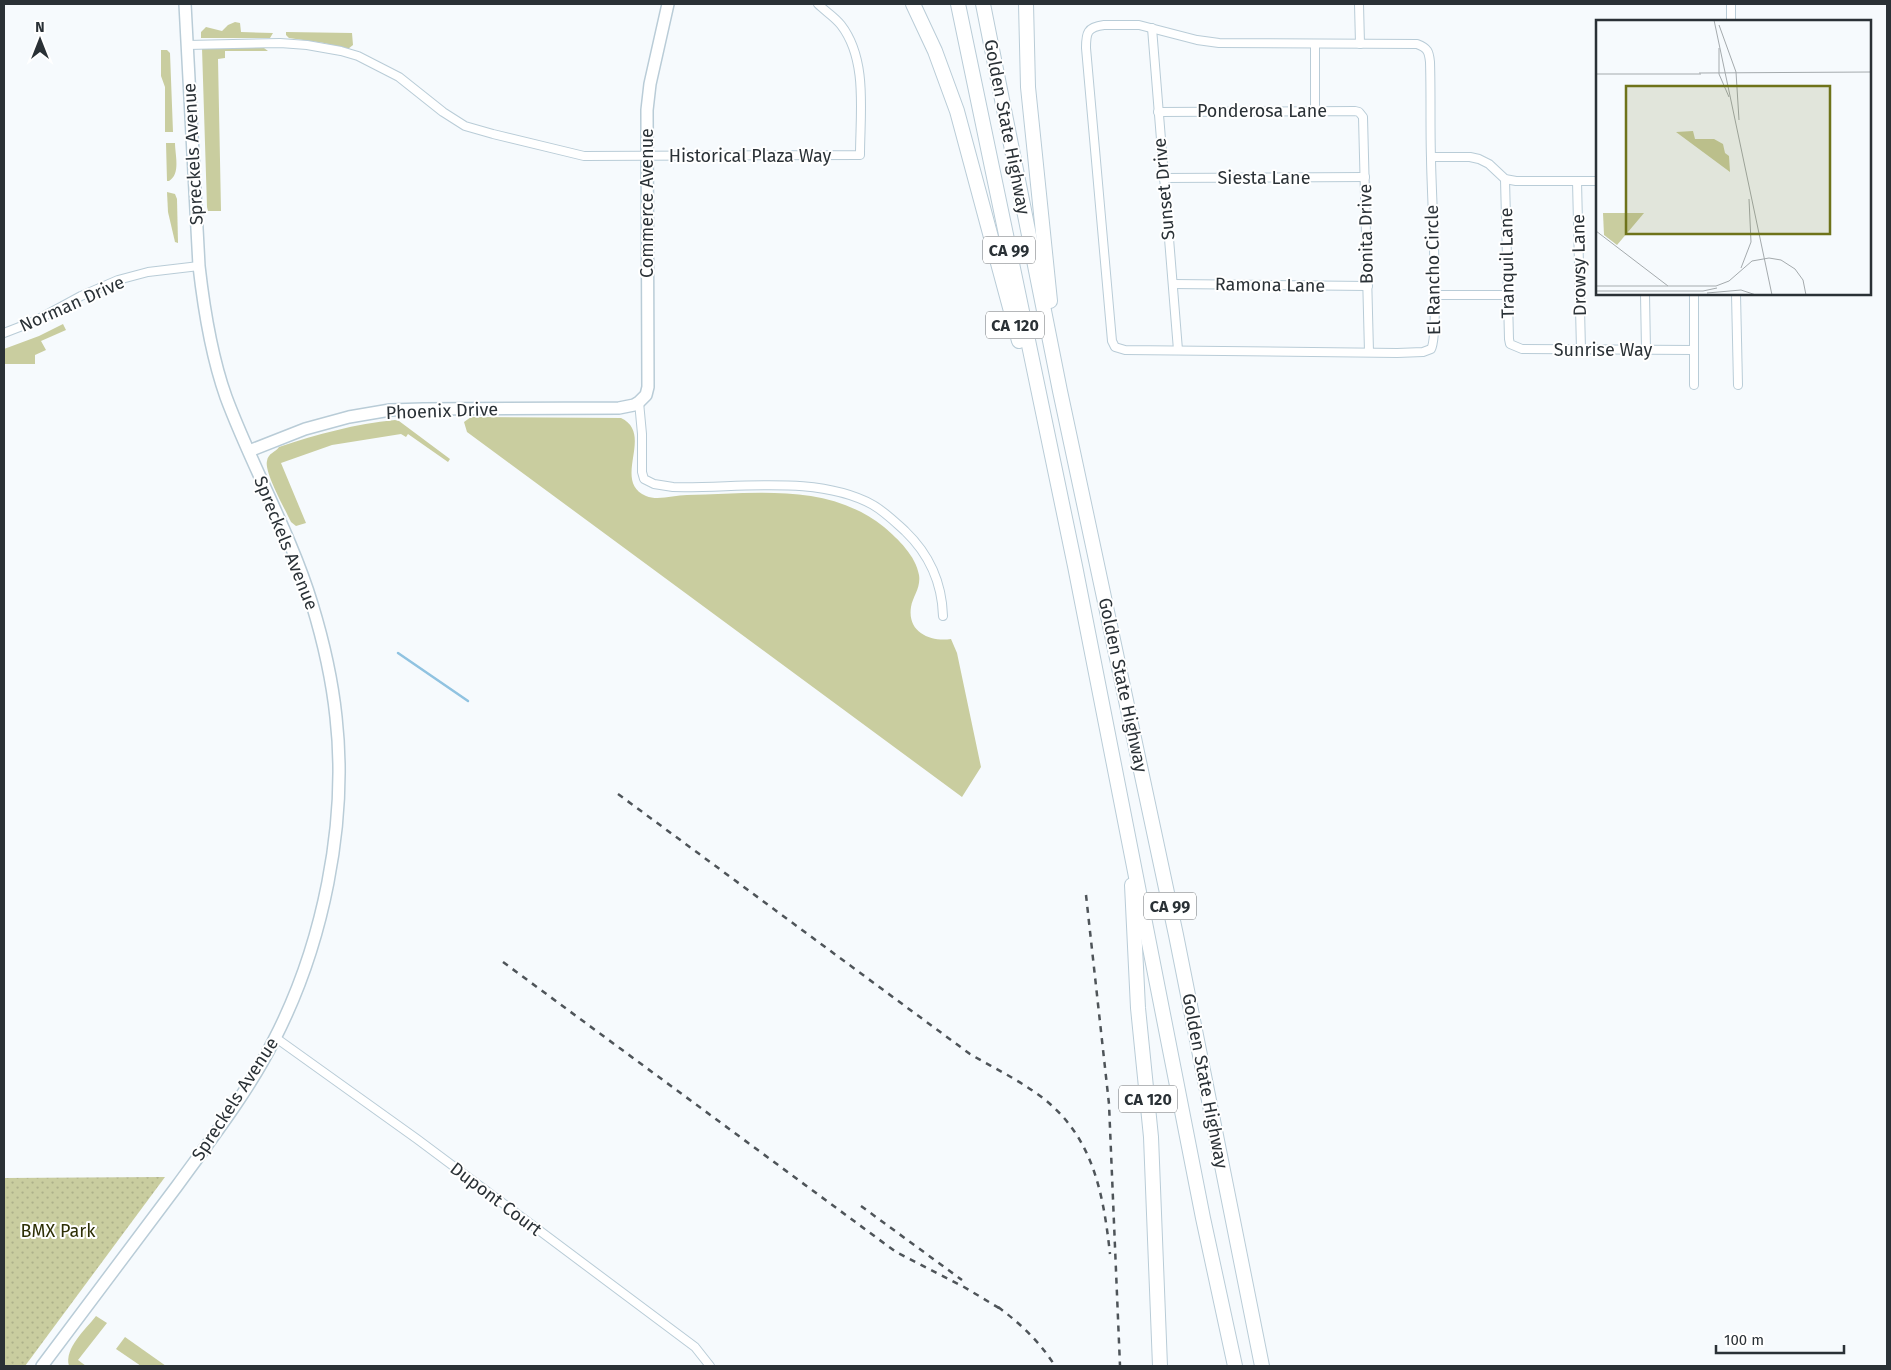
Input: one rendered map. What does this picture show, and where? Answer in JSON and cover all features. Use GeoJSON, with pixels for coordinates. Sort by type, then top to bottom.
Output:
{"type":"FeatureCollection","features":[{"type":"Feature","properties":{"kind":"highway","name":"CA 120"},"geometry":{"type":"LineString","coordinates":[[913,4],[935,51],[957,111],[1060,497]]}},
{"type":"Feature","properties":{"kind":"highway","name":"Golden State Highway"},"geometry":{"type":"LineString","coordinates":[[958,4],[1129,832],[1203,1218],[1235,1366]]}},
{"type":"Feature","properties":{"kind":"highway","name":"Golden State Highway"},"geometry":{"type":"LineString","coordinates":[[983,4],[1060,391],[1174,925],[1262,1366]]}},
{"type":"Feature","properties":{"kind":"highway","name":"CA 120"},"geometry":{"type":"LineString","coordinates":[[1026,4],[1028,87],[1060,391]]}},
{"type":"Feature","properties":{"kind":"highway","name":"CA 120"},"geometry":{"type":"LineString","coordinates":[[1129,832],[1138,1008],[1151,1137],[1160,1366]]}},
{"type":"Feature","properties":{"kind":"street","name":"Spreckels Avenue"},"geometry":{"type":"LineString","coordinates":[[42,1366],[225,1121],[276,1038],[303,975],[321,913],[332,858],[338,755],[336,717],[329,672],[304,577],[224,392],[212,348],[203,303],[199,266],[185,4]]}},
{"type":"Feature","properties":{"kind":"street","name":"Commerce Avenue"},"geometry":{"type":"LineString","coordinates":[[639,402],[646,394],[649,376],[646,270],[648,95],[668,4]]}},
{"type":"Feature","properties":{"kind":"street","name":"Historical Plaza Way"},"geometry":{"type":"LineString","coordinates":[[187,45],[280,43],[307,45],[341,51],[381,67],[399,77],[443,112],[465,126],[584,156],[860,155],[859,70],[852,46],[841,25],[818,4]]}},
{"type":"Feature","properties":{"kind":"street"},"geometry":{"type":"LineString","coordinates":[[1359,4],[1360,44]]}},
{"type":"Feature","properties":{"kind":"street"},"geometry":{"type":"LineString","coordinates":[[1731,4],[1731,20]]}},
{"type":"Feature","properties":{"kind":"street","name":"El Rancho Circle"},"geometry":{"type":"LineString","coordinates":[[1139,25],[1198,40],[1219,43],[1315,44],[1417,44],[1428,51],[1430,62],[1435,295],[1434,341],[1431,349],[1423,352],[1369,352],[1125,350],[1115,347],[1112,341],[1086,48],[1086,38],[1089,31],[1095,26],[1139,25]]}},
{"type":"Feature","properties":{"kind":"street","name":"Sunset Drive"},"geometry":{"type":"LineString","coordinates":[[1152,28],[1178,350]]}},
{"type":"Feature","properties":{"kind":"street"},"geometry":{"type":"LineString","coordinates":[[1315,44],[1315,110]]}},
{"type":"Feature","properties":{"kind":"street","name":"Ponderosa Lane"},"geometry":{"type":"LineString","coordinates":[[1158,112],[1315,110],[1355,111],[1359,112],[1363,117]]}},
{"type":"Feature","properties":{"kind":"street","name":"Bonita Drive"},"geometry":{"type":"LineString","coordinates":[[1363,117],[1369,352]]}},
{"type":"Feature","properties":{"kind":"street"},"geometry":{"type":"LineString","coordinates":[[1431,157],[1480,158],[1505,179],[1516,181],[1596,181]]}},
{"type":"Feature","properties":{"kind":"street","name":"Siesta Lane"},"geometry":{"type":"LineString","coordinates":[[1164,178],[1365,177]]}},
{"type":"Feature","properties":{"kind":"street","name":"Tranquil Lane"},"geometry":{"type":"LineString","coordinates":[[1505,179],[1509,340],[1513,346]]}},
{"type":"Feature","properties":{"kind":"street","name":"Drowsy Lane"},"geometry":{"type":"LineString","coordinates":[[1577,181],[1581,350]]}},
{"type":"Feature","properties":{"kind":"street","name":"Norman Drive"},"geometry":{"type":"LineString","coordinates":[[4,333],[35,321],[81,296],[118,280],[148,272],[199,266]]}},
{"type":"Feature","properties":{"kind":"street","name":"Ramona Lane"},"geometry":{"type":"LineString","coordinates":[[1172,284],[1368,286]]}},
{"type":"Feature","properties":{"kind":"street"},"geometry":{"type":"LineString","coordinates":[[1435,295],[1507,295]]}},
{"type":"Feature","properties":{"kind":"street"},"geometry":{"type":"LineString","coordinates":[[1645,295],[1646,350]]}},
{"type":"Feature","properties":{"kind":"street"},"geometry":{"type":"LineString","coordinates":[[1694,295],[1694,386]]}},
{"type":"Feature","properties":{"kind":"street"},"geometry":{"type":"LineString","coordinates":[[1736,295],[1738,385]]}},
{"type":"Feature","properties":{"kind":"street","name":"Sunrise Way"},"geometry":{"type":"LineString","coordinates":[[1513,346],[1522,350],[1694,350]]}},
{"type":"Feature","properties":{"kind":"street"},"geometry":{"type":"LineString","coordinates":[[639,402],[642,434],[642,472],[644,479],[654,484],[673,487],[804,486],[826,488],[843,492],[873,505],[892,518],[911,537],[928,560],[942,599],[943,616]]}},
{"type":"Feature","properties":{"kind":"street","name":"Phoenix Drive"},"geometry":{"type":"LineString","coordinates":[[249,451],[305,429],[349,417],[390,410],[619,408],[639,402]]}},
{"type":"Feature","properties":{"kind":"street","name":"Dupont Court"},"geometry":{"type":"LineString","coordinates":[[276,1038],[688,1341],[710,1366]]}},
{"type":"Feature","properties":{"kind":"green space"},"geometry":{"type":"Polygon","coordinates":[[[235,22],[240,23],[241,32],[273,33],[270,38],[201,38],[201,32],[206,27],[222,31],[228,25],[235,22]]]}},
{"type":"Feature","properties":{"kind":"green space"},"geometry":{"type":"Polygon","coordinates":[[[286,32],[352,33],[353,45],[348,49],[289,38],[286,32]]]}},
{"type":"Feature","properties":{"kind":"green space"},"geometry":{"type":"Polygon","coordinates":[[[202,48],[264,48],[268,51],[225,51],[225,58],[218,59],[221,211],[208,211],[207,207],[202,48]]]}},
{"type":"Feature","properties":{"kind":"green space"},"geometry":{"type":"Polygon","coordinates":[[[161,50],[167,50],[170,53],[173,132],[165,132],[165,87],[161,76],[161,50]]]}},
{"type":"Feature","properties":{"kind":"green space"},"geometry":{"type":"Polygon","coordinates":[[[166,143],[175,143],[176,169],[173,178],[169,181],[167,181],[166,143]]]}},
{"type":"Feature","properties":{"kind":"green space"},"geometry":{"type":"Polygon","coordinates":[[[167,192],[175,194],[177,199],[178,243],[175,242],[168,212],[167,192]]]}},
{"type":"Feature","properties":{"kind":"green space"},"geometry":{"type":"Polygon","coordinates":[[[63,324],[66,330],[41,341],[46,350],[35,355],[35,364],[4,364],[4,349],[39,336],[63,324]]]}},
{"type":"Feature","properties":{"kind":"green space"},"geometry":{"type":"Polygon","coordinates":[[[471,417],[621,418],[630,425],[634,435],[632,480],[636,489],[646,496],[661,498],[687,495],[764,493],[815,497],[839,503],[862,513],[884,527],[906,548],[917,568],[919,584],[911,607],[913,623],[922,634],[928,637],[943,640],[951,639],[957,653],[981,767],[962,797],[467,432],[464,422],[471,417]]]}},
{"type":"Feature","properties":{"kind":"green space"},"geometry":{"type":"Polygon","coordinates":[[[395,420],[450,459],[448,462],[408,434],[406,437],[401,434],[332,445],[281,463],[306,523],[296,526],[291,522],[269,473],[267,461],[270,454],[279,447],[322,434],[365,424],[395,420]]]}},
{"type":"Feature","properties":{"kind":"green space","name":"BMX Park"},"geometry":{"type":"Polygon","coordinates":[[[165,1177],[25,1366],[4,1366],[4,1178],[165,1177]]]}},
{"type":"Feature","properties":{"kind":"green space"},"geometry":{"type":"Polygon","coordinates":[[[96,1316],[107,1323],[78,1360],[86,1366],[69,1366],[68,1359],[73,1346],[96,1316]]]}},
{"type":"Feature","properties":{"kind":"green space"},"geometry":{"type":"Polygon","coordinates":[[[125,1337],[166,1366],[141,1366],[116,1349],[125,1337]]]}},
{"type":"Feature","properties":{"kind":"waterway"},"geometry":{"type":"LineString","coordinates":[[398,653],[468,701]]}},
{"type":"Feature","properties":{"kind":"railway"},"geometry":{"type":"LineString","coordinates":[[618,794],[970,1054],[1012,1077],[1055,1108],[1082,1144],[1091,1164],[1103,1207],[1110,1254]]}},
{"type":"Feature","properties":{"kind":"railway"},"geometry":{"type":"LineString","coordinates":[[1086,895],[1109,1104],[1120,1366]]}},
{"type":"Feature","properties":{"kind":"railway"},"geometry":{"type":"LineString","coordinates":[[503,962],[896,1252],[964,1287],[1004,1311]]}},
{"type":"Feature","properties":{"kind":"railway"},"geometry":{"type":"LineString","coordinates":[[861,1206],[962,1280]]}},
{"type":"Feature","properties":{"kind":"railway"},"geometry":{"type":"LineString","coordinates":[[998,1307],[1030,1334],[1055,1366]]}}]}
